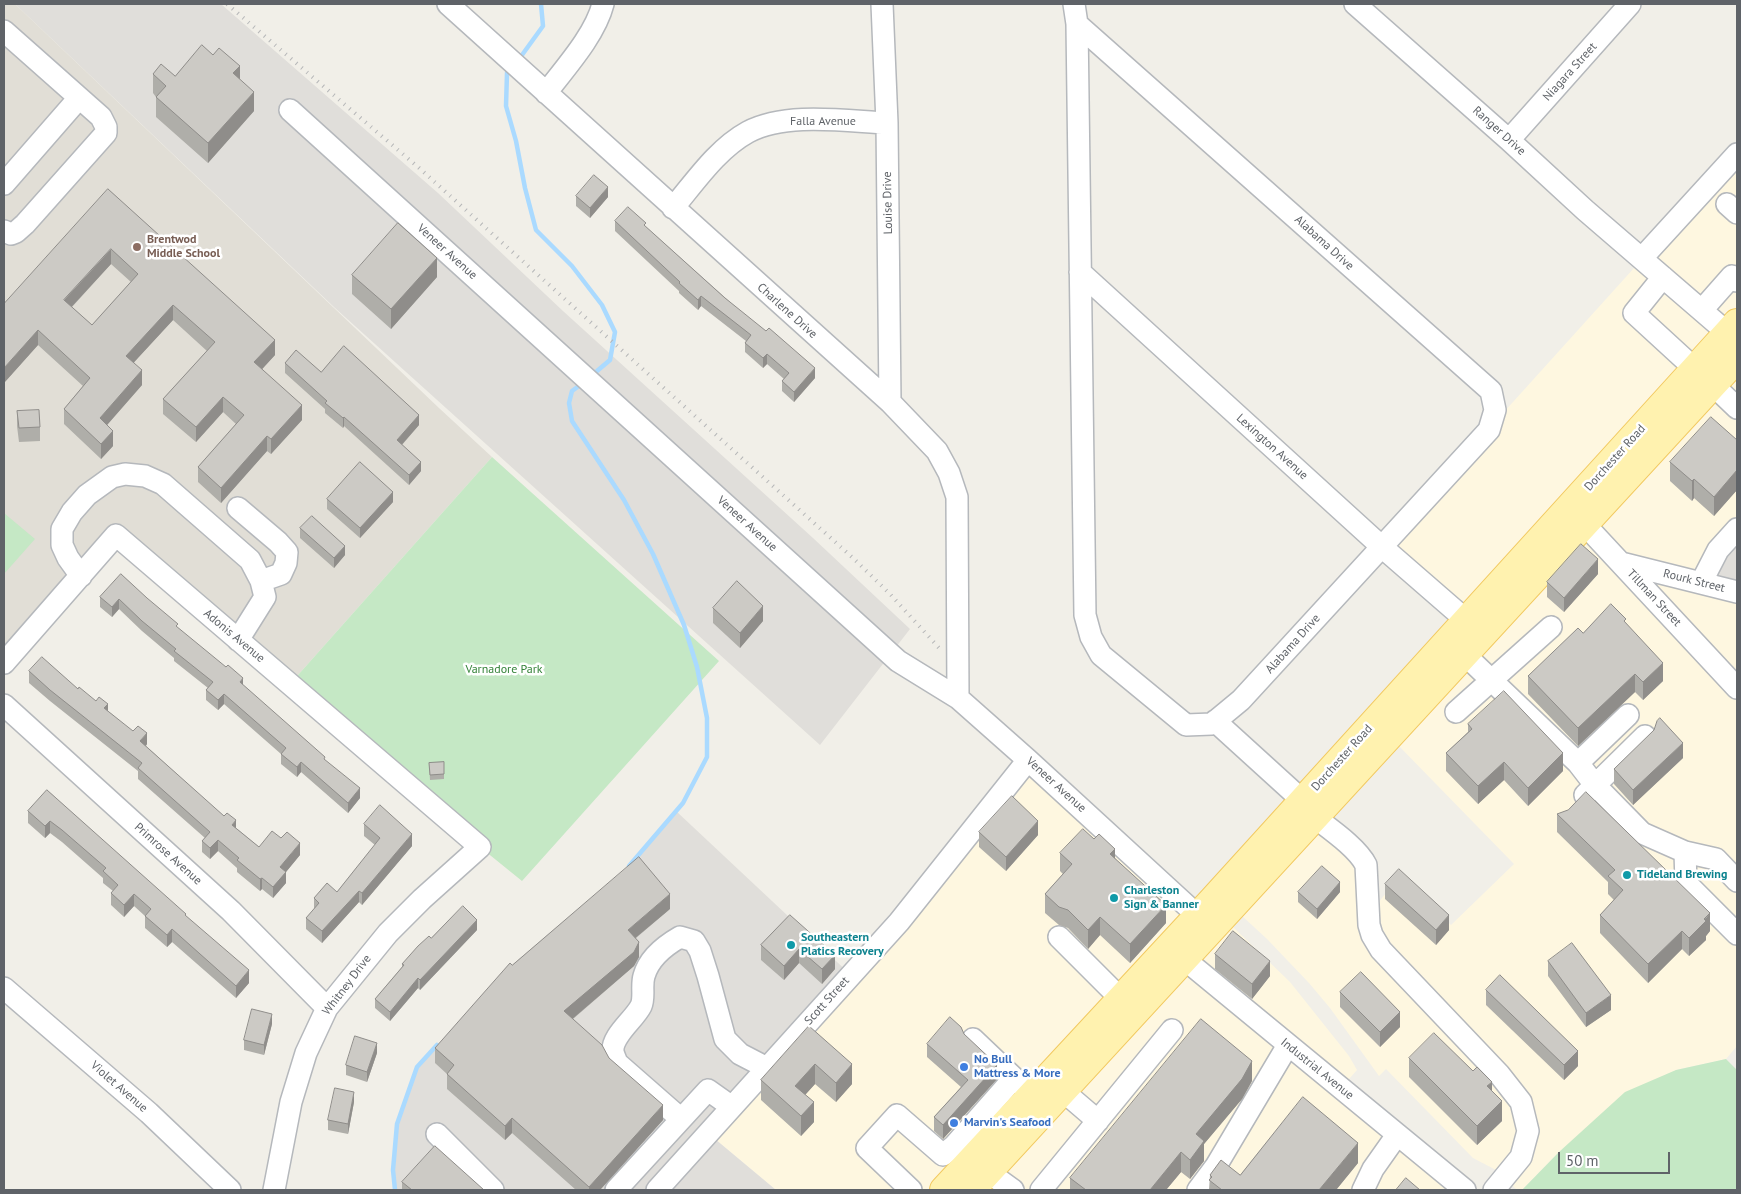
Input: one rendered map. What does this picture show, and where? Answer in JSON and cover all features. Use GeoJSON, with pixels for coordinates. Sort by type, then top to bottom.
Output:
{"type":"FeatureCollection","features":[{"type":"Feature","properties":{"kind":"main road","name":"Dorchester Road"},"geometry":{"type":"LineString","coordinates":[[1305,808],[1464,654],[1577,516],[1704,377],[1734,332]]}},
{"type":"Feature","properties":{"kind":"main road","name":"Dorchester Road"},"geometry":{"type":"LineString","coordinates":[[1704,377],[1737,358]]}},
{"type":"Feature","properties":{"kind":"main road","name":"Dorchester Road"},"geometry":{"type":"LineString","coordinates":[[944,1190],[988,1177],[1176,953],[1305,808],[1466,620],[1577,516]]}},
{"type":"Feature","properties":{"kind":"main road","name":"Dorchester Road"},"geometry":{"type":"LineString","coordinates":[[988,1177],[1023,1086],[1120,998],[1176,953]]}},
{"type":"Feature","properties":{"kind":"street","name":"Charlene Drive"},"geometry":{"type":"LineString","coordinates":[[448,4],[890,402],[937,451],[949,473],[957,497],[958,698]]}},
{"type":"Feature","properties":{"kind":"street"},"geometry":{"type":"LineString","coordinates":[[546,93],[578,51],[592,29],[603,4]]}},
{"type":"Feature","properties":{"kind":"street","name":"Louise Drive"},"geometry":{"type":"LineString","coordinates":[[882,4],[887,123],[890,402]]}},
{"type":"Feature","properties":{"kind":"street","name":"Ranger Drive"},"geometry":{"type":"LineString","coordinates":[[1355,4],[1585,210],[1702,310],[1734,332]]}},
{"type":"Feature","properties":{"kind":"street","name":"Niagara Street"},"geometry":{"type":"LineString","coordinates":[[1509,140],[1626,5]]}},
{"type":"Feature","properties":{"kind":"street","name":"Alabama Drive"},"geometry":{"type":"LineString","coordinates":[[1076,14],[1491,391],[1495,410],[1489,430],[1242,700],[1212,724],[1186,725],[1101,655],[1090,637],[1085,615],[1076,14]]}},
{"type":"Feature","properties":{"kind":"street"},"geometry":{"type":"LineString","coordinates":[[4,231],[11,234],[16,232],[106,133],[106,127],[101,118],[6,33]]}},
{"type":"Feature","properties":{"kind":"street"},"geometry":{"type":"LineString","coordinates":[[4,184],[79,98]]}},
{"type":"Feature","properties":{"kind":"street","name":"Veneer Avenue"},"geometry":{"type":"LineString","coordinates":[[290,110],[898,661],[958,698],[1205,922]]}},
{"type":"Feature","properties":{"kind":"street","name":"Falla Avenue"},"geometry":{"type":"LineString","coordinates":[[673,208],[712,162],[732,143],[748,132],[789,120],[887,123]]}},
{"type":"Feature","properties":{"kind":"street"},"geometry":{"type":"LineString","coordinates":[[1642,258],[1737,154]]}},
{"type":"Feature","properties":{"kind":"street","name":"Lexington Avenue"},"geometry":{"type":"LineString","coordinates":[[1080,272],[1382,547],[1466,620]]}},
{"type":"Feature","properties":{"kind":"street"},"geometry":{"type":"LineString","coordinates":[[1702,310],[1732,276],[1737,282]]}},
{"type":"Feature","properties":{"kind":"street"},"geometry":{"type":"LineString","coordinates":[[1663,277],[1634,313],[1737,408]]}},
{"type":"Feature","properties":{"kind":"street"},"geometry":{"type":"LineString","coordinates":[[81,576],[68,558],[62,545],[62,529],[72,512],[87,495],[112,477],[124,474],[145,476],[163,484],[250,560],[261,581],[265,598],[238,640]]}},
{"type":"Feature","properties":{"kind":"street"},"geometry":{"type":"LineString","coordinates":[[238,508],[287,552],[286,563],[280,574],[261,581]]}},
{"type":"Feature","properties":{"kind":"street","name":"Tillman Street"},"geometry":{"type":"LineString","coordinates":[[1577,516],[1737,688]]}},
{"type":"Feature","properties":{"kind":"street"},"geometry":{"type":"LineString","coordinates":[[1701,582],[1718,550],[1737,529]]}},
{"type":"Feature","properties":{"kind":"street","name":"Adonis Avenue"},"geometry":{"type":"LineString","coordinates":[[4,663],[116,536],[480,848]]}},
{"type":"Feature","properties":{"kind":"street","name":"Rourk Street"},"geometry":{"type":"LineString","coordinates":[[1621,563],[1737,592]]}},
{"type":"Feature","properties":{"kind":"street"},"geometry":{"type":"LineString","coordinates":[[1456,712],[1551,627]]}},
{"type":"Feature","properties":{"kind":"street"},"geometry":{"type":"LineString","coordinates":[[1464,654],[1578,763],[1595,785],[1642,833],[1685,852],[1716,859],[1737,881]]}},
{"type":"Feature","properties":{"kind":"street","name":"Primrose Avenue"},"geometry":{"type":"LineString","coordinates":[[4,705],[231,911],[327,1008]]}},
{"type":"Feature","properties":{"kind":"street"},"geometry":{"type":"LineString","coordinates":[[1578,763],[1628,715]]}},
{"type":"Feature","properties":{"kind":"street"},"geometry":{"type":"LineString","coordinates":[[1216,721],[1305,808],[1363,858],[1366,865],[1369,925],[1372,935],[1381,950],[1499,1074],[1521,1102],[1528,1131],[1522,1157],[1494,1190]]}},
{"type":"Feature","properties":{"kind":"street"},"geometry":{"type":"LineString","coordinates":[[1574,806],[1645,736]]}},
{"type":"Feature","properties":{"kind":"street","name":"Scott Street"},"geometry":{"type":"LineString","coordinates":[[657,1190],[899,922],[1028,760]]}},
{"type":"Feature","properties":{"kind":"street","name":"Whitney Drive"},"geometry":{"type":"LineString","coordinates":[[274,1190],[292,1102],[306,1053],[327,1008],[388,933],[422,899],[480,848]]}},
{"type":"Feature","properties":{"kind":"street"},"geometry":{"type":"LineString","coordinates":[[1685,852],[1686,883],[1737,934]]}},
{"type":"Feature","properties":{"kind":"street"},"geometry":{"type":"LineString","coordinates":[[1059,936],[1120,998]]}},
{"type":"Feature","properties":{"kind":"street"},"geometry":{"type":"LineString","coordinates":[[681,1119],[617,1063],[613,1051],[618,1037],[640,1008],[643,1001],[644,976],[653,960],[666,945],[680,937],[694,941],[700,951],[708,976],[725,1038],[740,1054],[767,1068]]}},
{"type":"Feature","properties":{"kind":"street","name":"Industrial Avenue"},"geometry":{"type":"LineString","coordinates":[[1176,953],[1465,1190]]}},
{"type":"Feature","properties":{"kind":"street","name":"Violet Avenue"},"geometry":{"type":"LineString","coordinates":[[4,988],[149,1113],[230,1190]]}},
{"type":"Feature","properties":{"kind":"street"},"geometry":{"type":"LineString","coordinates":[[1041,1190],[1172,1030]]}},
{"type":"Feature","properties":{"kind":"street"},"geometry":{"type":"LineString","coordinates":[[973,1040],[1023,1086]]}},
{"type":"Feature","properties":{"kind":"street"},"geometry":{"type":"LineString","coordinates":[[1198,1190],[1216,1166],[1288,1045]]}},
{"type":"Feature","properties":{"kind":"street"},"geometry":{"type":"LineString","coordinates":[[616,1190],[708,1090],[732,1107]]}},
{"type":"Feature","properties":{"kind":"street"},"geometry":{"type":"LineString","coordinates":[[1062,1091],[1098,1121]]}},
{"type":"Feature","properties":{"kind":"street"},"geometry":{"type":"LineString","coordinates":[[908,1189],[867,1148],[897,1115],[943,1154],[988,1177]]}},
{"type":"Feature","properties":{"kind":"street"},"geometry":{"type":"LineString","coordinates":[[438,1134],[493,1190]]}},
{"type":"Feature","properties":{"kind":"street"},"geometry":{"type":"LineString","coordinates":[[1363,1190],[1373,1169],[1397,1135]]}},
{"type":"Feature","properties":{"kind":"shaded area","name":"Brentwod Middle School"},"geometry":{"type":"Polygon","coordinates":[[[4,4],[15,4],[492,457],[290,684],[116,536],[4,663],[4,4]]]}},
{"type":"Feature","properties":{"kind":"shaded area"},"geometry":{"type":"Polygon","coordinates":[[[15,4],[221,4],[438,193],[563,311],[813,538],[910,629],[820,745],[335,308],[15,4]]]}},
{"type":"Feature","properties":{"kind":"shaded area"},"geometry":{"type":"Polygon","coordinates":[[[1737,154],[1737,309],[1458,614],[1382,547],[1737,154]]]}},
{"type":"Feature","properties":{"kind":"shaded area"},"geometry":{"type":"Polygon","coordinates":[[[1737,373],[1737,1046],[1726,1059],[1676,1070],[1559,1152],[1522,1190],[1517,1190],[1498,1171],[1473,1158],[1386,1069],[1379,1076],[1330,1008],[1309,983],[1241,915],[1323,825],[1354,849],[1369,914],[1400,876],[1451,925],[1514,864],[1397,744],[1737,373]]]}},
{"type":"Feature","properties":{"kind":"shaded area"},"geometry":{"type":"Polygon","coordinates":[[[1737,529],[1737,592],[1701,583],[1737,529]]]}},
{"type":"Feature","properties":{"kind":"shaded area"},"geometry":{"type":"Polygon","coordinates":[[[1028,760],[1189,907],[929,1190],[776,1190],[709,1134],[1028,760]]]}},
{"type":"Feature","properties":{"kind":"shaded area"},"geometry":{"type":"Polygon","coordinates":[[[676,811],[852,976],[709,1134],[776,1190],[395,1190],[393,1170],[397,1124],[417,1067],[458,1025],[609,889],[676,811]]]}},
{"type":"Feature","properties":{"kind":"shaded area"},"geometry":{"type":"Polygon","coordinates":[[[1231,925],[1290,982],[1349,1056],[1357,1070],[1341,1088],[1465,1190],[990,1190],[1148,1016],[1174,989],[1177,989],[1231,925]]]}},
{"type":"Feature","properties":{"kind":"green space","name":"Varnadore Park"},"geometry":{"type":"Polygon","coordinates":[[[492,457],[719,661],[522,881],[290,684],[492,457]]]}},
{"type":"Feature","properties":{"kind":"green space"},"geometry":{"type":"Polygon","coordinates":[[[4,513],[35,539],[4,574],[4,513]]]}},
{"type":"Feature","properties":{"kind":"green space"},"geometry":{"type":"Polygon","coordinates":[[[1726,1059],[1737,1070],[1737,1190],[1522,1190],[1559,1152],[1625,1092],[1676,1070],[1726,1059]]]}},
{"type":"Feature","properties":{"kind":"building"},"geometry":{"type":"Polygon","coordinates":[[[202,45],[213,55],[219,48],[240,66],[233,73],[254,92],[208,143],[156,97],[166,86],[153,74],[161,64],[175,76],[202,45]]]}},
{"type":"Feature","properties":{"kind":"building"},"geometry":{"type":"Polygon","coordinates":[[[594,175],[608,187],[590,208],[576,196],[594,175]]]}},
{"type":"Feature","properties":{"kind":"building"},"geometry":{"type":"Polygon","coordinates":[[[108,189],[275,340],[254,362],[302,405],[271,439],[267,436],[221,488],[198,467],[244,415],[223,397],[196,427],[163,399],[215,342],[173,305],[126,356],[142,370],[100,418],[113,431],[101,444],[64,409],[90,378],[38,330],[4,368],[4,304],[108,189]],[[111,249],[64,300],[92,325],[138,274],[111,249]]]}},
{"type":"Feature","properties":{"kind":"building"},"geometry":{"type":"Polygon","coordinates":[[[628,207],[646,223],[644,225],[725,298],[766,331],[769,328],[815,368],[794,392],[782,381],[789,373],[767,354],[763,358],[745,343],[751,335],[701,296],[698,300],[615,221],[628,207]]]}},
{"type":"Feature","properties":{"kind":"building"},"geometry":{"type":"Polygon","coordinates":[[[398,223],[437,258],[391,309],[352,275],[398,223]]]}},
{"type":"Feature","properties":{"kind":"building"},"geometry":{"type":"Polygon","coordinates":[[[344,346],[419,415],[397,440],[421,462],[409,475],[344,417],[325,403],[327,401],[285,363],[296,350],[321,372],[344,346]]]}},
{"type":"Feature","properties":{"kind":"building"},"geometry":{"type":"Polygon","coordinates":[[[39,410],[40,427],[19,428],[17,411],[39,410]]]}},
{"type":"Feature","properties":{"kind":"building"},"geometry":{"type":"Polygon","coordinates":[[[1711,417],[1737,440],[1737,470],[1714,497],[1694,479],[1692,481],[1670,462],[1711,417]]]}},
{"type":"Feature","properties":{"kind":"building"},"geometry":{"type":"Polygon","coordinates":[[[360,462],[393,492],[360,528],[327,499],[360,462]]]}},
{"type":"Feature","properties":{"kind":"building"},"geometry":{"type":"Polygon","coordinates":[[[312,516],[345,546],[334,558],[300,528],[312,516]]]}},
{"type":"Feature","properties":{"kind":"building"},"geometry":{"type":"Polygon","coordinates":[[[1581,544],[1598,559],[1564,598],[1547,582],[1581,544]]]}},
{"type":"Feature","properties":{"kind":"building"},"geometry":{"type":"Polygon","coordinates":[[[121,574],[178,624],[176,626],[226,667],[228,665],[243,678],[240,682],[325,757],[324,759],[360,788],[348,803],[301,762],[297,767],[281,754],[286,748],[224,694],[218,700],[206,690],[213,682],[174,651],[176,649],[119,599],[112,607],[100,597],[121,574]]]}},
{"type":"Feature","properties":{"kind":"building"},"geometry":{"type":"Polygon","coordinates":[[[737,581],[763,606],[740,633],[713,608],[737,581]]]}},
{"type":"Feature","properties":{"kind":"building"},"geometry":{"type":"Polygon","coordinates":[[[1611,604],[1663,663],[1643,682],[1635,674],[1578,728],[1528,676],[1578,628],[1583,633],[1611,604]]]}},
{"type":"Feature","properties":{"kind":"building"},"geometry":{"type":"Polygon","coordinates":[[[42,657],[78,689],[79,687],[96,701],[99,697],[108,704],[104,708],[133,731],[138,726],[147,733],[140,741],[224,816],[227,813],[236,820],[232,825],[259,847],[272,831],[281,838],[287,832],[300,843],[280,867],[286,872],[273,887],[237,860],[239,858],[218,840],[210,848],[202,841],[210,832],[138,768],[142,763],[29,671],[42,657]]]}},
{"type":"Feature","properties":{"kind":"building"},"geometry":{"type":"Polygon","coordinates":[[[1504,691],[1563,753],[1528,788],[1504,762],[1478,786],[1446,753],[1472,729],[1468,724],[1504,691]]]}},
{"type":"Feature","properties":{"kind":"building"},"geometry":{"type":"Polygon","coordinates":[[[1660,718],[1683,743],[1633,790],[1614,769],[1654,730],[1660,718]]]}},
{"type":"Feature","properties":{"kind":"building"},"geometry":{"type":"Polygon","coordinates":[[[444,762],[444,774],[430,775],[429,763],[444,762]]]}},
{"type":"Feature","properties":{"kind":"building"},"geometry":{"type":"Polygon","coordinates":[[[47,790],[185,915],[249,970],[236,986],[172,929],[167,935],[145,916],[151,909],[134,894],[124,905],[111,893],[118,885],[103,871],[106,868],[50,821],[45,826],[28,811],[47,790]]]}},
{"type":"Feature","properties":{"kind":"building"},"geometry":{"type":"Polygon","coordinates":[[[1586,792],[1710,913],[1704,919],[1706,921],[1689,938],[1682,931],[1648,964],[1600,915],[1623,890],[1608,876],[1615,870],[1557,814],[1568,810],[1586,792]]]}},
{"type":"Feature","properties":{"kind":"building"},"geometry":{"type":"Polygon","coordinates":[[[1012,796],[1038,821],[1006,857],[979,832],[1012,796]]]}},
{"type":"Feature","properties":{"kind":"building"},"geometry":{"type":"Polygon","coordinates":[[[380,805],[412,834],[362,893],[359,891],[322,931],[306,918],[319,903],[314,898],[327,883],[337,892],[380,838],[364,824],[380,805]]]}},
{"type":"Feature","properties":{"kind":"building"},"geometry":{"type":"Polygon","coordinates":[[[1083,829],[1094,839],[1099,834],[1115,849],[1110,854],[1166,905],[1130,944],[1100,917],[1088,930],[1068,910],[1059,907],[1045,894],[1072,864],[1060,853],[1083,829]]]}},
{"type":"Feature","properties":{"kind":"building"},"geometry":{"type":"Polygon","coordinates":[[[639,857],[670,894],[628,930],[639,942],[634,952],[564,1011],[602,1045],[609,1058],[663,1105],[589,1187],[512,1118],[505,1126],[447,1074],[454,1065],[435,1048],[510,963],[512,965],[639,857]]]}},
{"type":"Feature","properties":{"kind":"building"},"geometry":{"type":"Polygon","coordinates":[[[1322,866],[1340,882],[1317,909],[1298,892],[1322,866]]]}},
{"type":"Feature","properties":{"kind":"building"},"geometry":{"type":"Polygon","coordinates":[[[1399,869],[1449,915],[1436,930],[1385,884],[1399,869]]]}},
{"type":"Feature","properties":{"kind":"building"},"geometry":{"type":"Polygon","coordinates":[[[463,906],[477,920],[420,980],[418,978],[390,1012],[375,999],[418,946],[429,936],[431,938],[463,906]]]}},
{"type":"Feature","properties":{"kind":"building"},"geometry":{"type":"Polygon","coordinates":[[[790,915],[835,955],[822,969],[799,949],[784,966],[761,945],[790,915]]]}},
{"type":"Feature","properties":{"kind":"building"},"geometry":{"type":"Polygon","coordinates":[[[1233,931],[1270,961],[1252,984],[1215,954],[1233,931]]]}},
{"type":"Feature","properties":{"kind":"building"},"geometry":{"type":"Polygon","coordinates":[[[1572,943],[1611,995],[1586,1013],[1548,961],[1572,943]]]}},
{"type":"Feature","properties":{"kind":"building"},"geometry":{"type":"Polygon","coordinates":[[[1361,972],[1400,1012],[1380,1032],[1340,992],[1361,972]]]}},
{"type":"Feature","properties":{"kind":"building"},"geometry":{"type":"Polygon","coordinates":[[[1500,975],[1578,1051],[1564,1065],[1486,990],[1500,975]]]}},
{"type":"Feature","properties":{"kind":"building"},"geometry":{"type":"Polygon","coordinates":[[[252,1009],[272,1014],[264,1045],[244,1040],[252,1009]]]}},
{"type":"Feature","properties":{"kind":"building"},"geometry":{"type":"Polygon","coordinates":[[[950,1017],[961,1027],[964,1034],[997,1065],[943,1125],[934,1117],[968,1080],[927,1044],[950,1017]]]}},
{"type":"Feature","properties":{"kind":"building"},"geometry":{"type":"Polygon","coordinates":[[[1201,1019],[1252,1061],[1242,1079],[1196,1134],[1204,1141],[1190,1160],[1181,1152],[1150,1190],[1086,1190],[1070,1178],[1201,1019]]]}},
{"type":"Feature","properties":{"kind":"building"},"geometry":{"type":"Polygon","coordinates":[[[809,1026],[852,1064],[836,1083],[815,1064],[795,1086],[814,1102],[801,1116],[761,1080],[809,1026]]]}},
{"type":"Feature","properties":{"kind":"building"},"geometry":{"type":"Polygon","coordinates":[[[1434,1033],[1473,1071],[1477,1067],[1492,1082],[1487,1086],[1502,1101],[1477,1126],[1409,1058],[1434,1033]]]}},
{"type":"Feature","properties":{"kind":"building"},"geometry":{"type":"Polygon","coordinates":[[[355,1036],[377,1043],[367,1072],[346,1065],[355,1036]]]}},
{"type":"Feature","properties":{"kind":"building"},"geometry":{"type":"Polygon","coordinates":[[[335,1088],[354,1092],[348,1124],[328,1120],[335,1088]]]}},
{"type":"Feature","properties":{"kind":"building"},"geometry":{"type":"Polygon","coordinates":[[[1303,1097],[1358,1143],[1319,1190],[1222,1190],[1209,1180],[1212,1177],[1210,1175],[1221,1160],[1240,1175],[1303,1097]]]}},
{"type":"Feature","properties":{"kind":"building"},"geometry":{"type":"Polygon","coordinates":[[[435,1146],[484,1190],[412,1190],[402,1182],[435,1146]]]}},
{"type":"Feature","properties":{"kind":"building"},"geometry":{"type":"Polygon","coordinates":[[[1406,1178],[1420,1190],[1396,1190],[1406,1178]]]}},
{"type":"Feature","properties":{"kind":"waterway"},"geometry":{"type":"LineString","coordinates":[[522,55],[543,26],[541,4]]}},
{"type":"Feature","properties":{"kind":"waterway"},"geometry":{"type":"LineString","coordinates":[[508,71],[506,106],[536,230],[572,266],[602,305],[615,332],[610,360],[597,371]]}},
{"type":"Feature","properties":{"kind":"waterway"},"geometry":{"type":"LineString","coordinates":[[583,383],[572,391],[569,403],[572,421],[624,500],[653,554],[684,625],[697,667],[707,718],[707,757],[683,803],[629,866]]}},
{"type":"Feature","properties":{"kind":"waterway"},"geometry":{"type":"LineString","coordinates":[[395,1190],[393,1170],[397,1124],[417,1067],[437,1045]]}},
{"type":"Feature","properties":{"kind":"railway"},"geometry":{"type":"LineString","coordinates":[[227,4],[418,167],[853,558],[890,594],[940,649]]}},
{"type":"Feature","properties":{"kind":"place","name":"Brentwod Middle School"},"geometry":{"type":"Point","coordinates":[137,247]}},
{"type":"Feature","properties":{"kind":"place","name":"Tideland Brewing"},"geometry":{"type":"Point","coordinates":[1627,875]}},
{"type":"Feature","properties":{"kind":"place","name":"Charleston Sign & Banner"},"geometry":{"type":"Point","coordinates":[1114,898]}},
{"type":"Feature","properties":{"kind":"place","name":"Southeastern Platics Recovery"},"geometry":{"type":"Point","coordinates":[791,945]}},
{"type":"Feature","properties":{"kind":"place","name":"No Bull Mattress & More"},"geometry":{"type":"Point","coordinates":[964,1067]}},
{"type":"Feature","properties":{"kind":"place","name":"Marvin's Seafood"},"geometry":{"type":"Point","coordinates":[954,1123]}}]}
